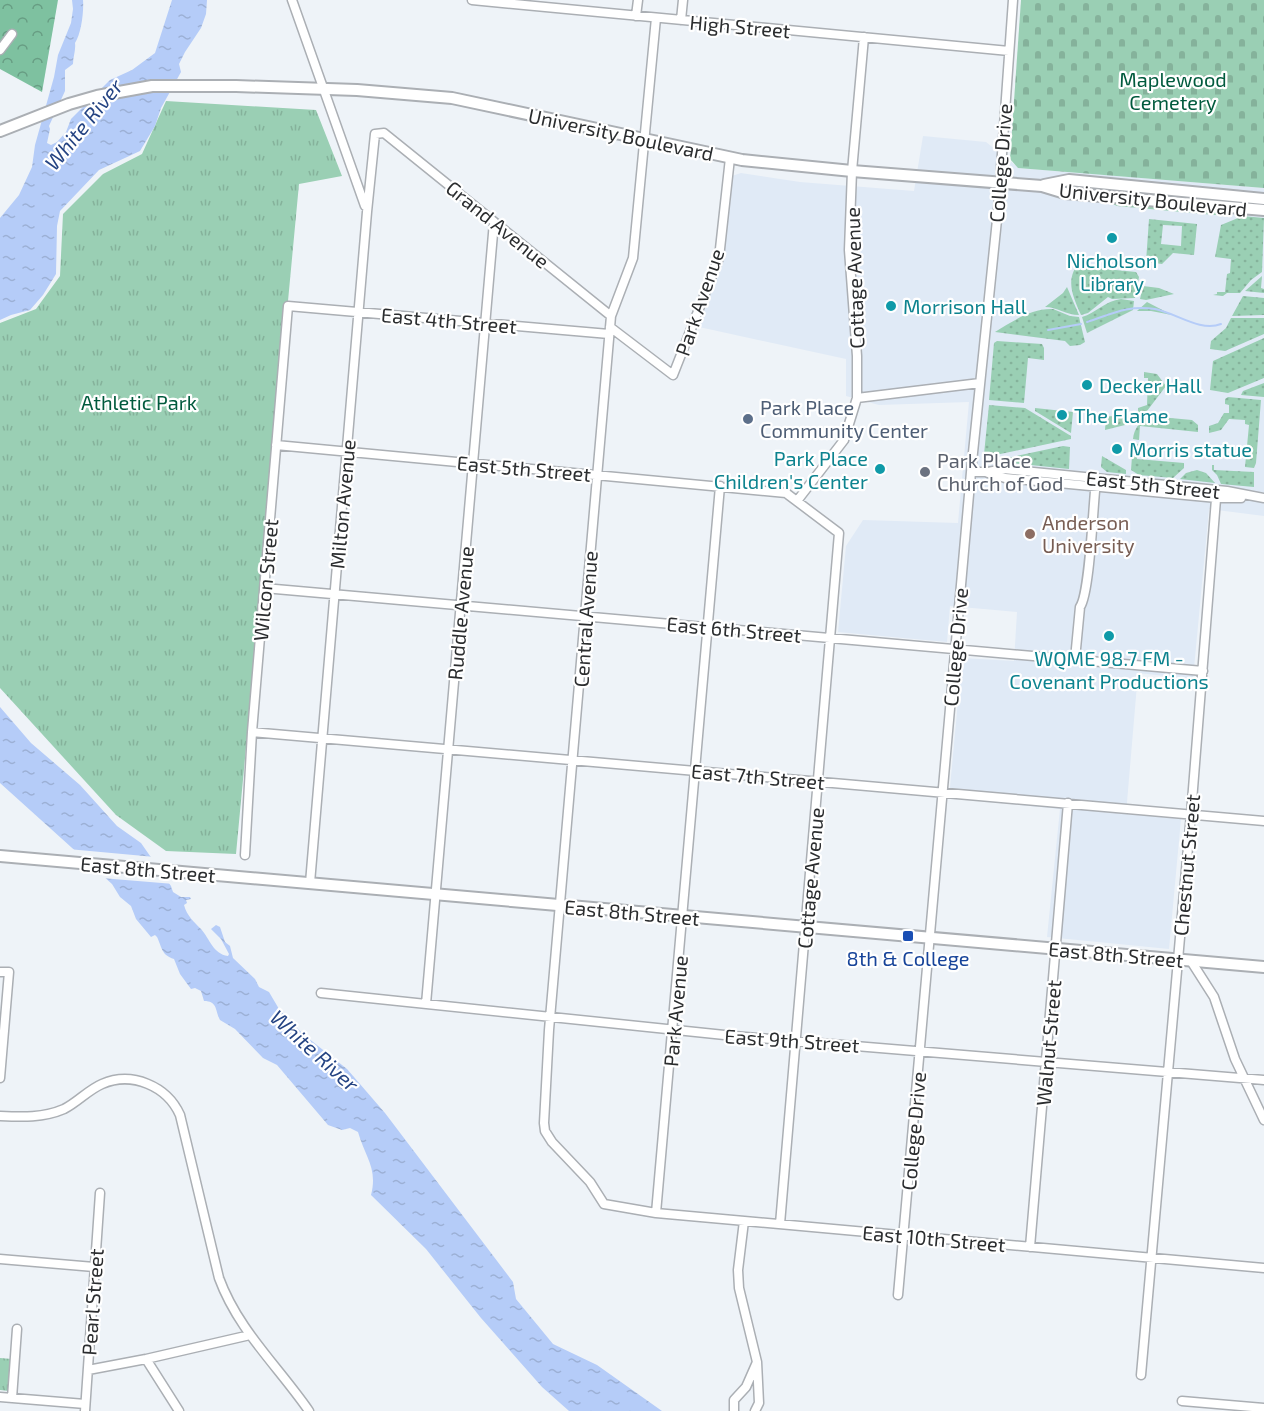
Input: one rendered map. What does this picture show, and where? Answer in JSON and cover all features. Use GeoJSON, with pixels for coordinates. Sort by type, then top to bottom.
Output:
{"type":"FeatureCollection","features":[{"type":"Feature","properties":{"kind":"main road","name":"University Boulevard"},"geometry":{"type":"LineString","coordinates":[[0,131],[97,96],[152,86],[324,89],[452,98],[730,158],[852,171],[1042,186],[1065,193],[1264,210]]}},
{"type":"Feature","properties":{"kind":"main road","name":"University Boulevard"},"geometry":{"type":"LineString","coordinates":[[1042,186],[1069,180],[1264,199]]}},
{"type":"Feature","properties":{"kind":"main road","name":"East 8th Street"},"geometry":{"type":"LineString","coordinates":[[0,856],[1264,967]]}},
{"type":"Feature","properties":{"kind":"street"},"geometry":{"type":"LineString","coordinates":[[292,0],[367,212]]}},
{"type":"Feature","properties":{"kind":"street","name":"High Street"},"geometry":{"type":"LineString","coordinates":[[472,0],[1008,51]]}},
{"type":"Feature","properties":{"kind":"street"},"geometry":{"type":"LineString","coordinates":[[636,16],[638,0]]}},
{"type":"Feature","properties":{"kind":"street"},"geometry":{"type":"LineString","coordinates":[[681,20],[683,0]]}},
{"type":"Feature","properties":{"kind":"street","name":"College Drive"},"geometry":{"type":"LineString","coordinates":[[898,1295],[999,182],[1013,0]]}},
{"type":"Feature","properties":{"kind":"street","name":"Central Avenue"},"geometry":{"type":"LineString","coordinates":[[604,1204],[590,1182],[552,1142],[544,1123],[550,1017],[609,331],[611,316],[633,258],[656,18]]}},
{"type":"Feature","properties":{"kind":"street"},"geometry":{"type":"LineString","coordinates":[[0,50],[12,34]]}},
{"type":"Feature","properties":{"kind":"street","name":"Cottage Avenue"},"geometry":{"type":"LineString","coordinates":[[797,501],[844,440],[857,399],[857,356],[849,250],[852,171],[864,37]]}},
{"type":"Feature","properties":{"kind":"street","name":"Milton Avenue"},"geometry":{"type":"LineString","coordinates":[[310,883],[367,212],[375,135],[384,133]]}},
{"type":"Feature","properties":{"kind":"street","name":"Grand Avenue"},"geometry":{"type":"LineString","coordinates":[[384,133],[611,316]]}},
{"type":"Feature","properties":{"kind":"street","name":"Park Avenue"},"geometry":{"type":"LineString","coordinates":[[609,331],[673,375],[719,258],[730,158]]}},
{"type":"Feature","properties":{"kind":"street"},"geometry":{"type":"LineString","coordinates":[[1098,196],[1099,183]]}},
{"type":"Feature","properties":{"kind":"street","name":"Ruddle Avenue"},"geometry":{"type":"LineString","coordinates":[[426,1004],[495,222]]}},
{"type":"Feature","properties":{"kind":"street","name":"East 4th Street"},"geometry":{"type":"LineString","coordinates":[[288,306],[609,331]]}},
{"type":"Feature","properties":{"kind":"street","name":"Wilcon Street"},"geometry":{"type":"LineString","coordinates":[[245,855],[252,732],[288,306]]}},
{"type":"Feature","properties":{"kind":"street"},"geometry":{"type":"LineString","coordinates":[[857,399],[980,383]]}},
{"type":"Feature","properties":{"kind":"street","name":"East 5th Street"},"geometry":{"type":"LineString","coordinates":[[276,445],[786,493],[839,532]]}},
{"type":"Feature","properties":{"kind":"street","name":"East 5th Street"},"geometry":{"type":"LineString","coordinates":[[971,472],[1004,469],[1096,482],[1227,491],[1262,498]]}},
{"type":"Feature","properties":{"kind":"street"},"geometry":{"type":"LineString","coordinates":[[1075,659],[1096,482]]}},
{"type":"Feature","properties":{"kind":"street","name":"Park Avenue"},"geometry":{"type":"LineString","coordinates":[[656,1213],[720,486]]}},
{"type":"Feature","properties":{"kind":"street","name":"Chestnut Street"},"geometry":{"type":"LineString","coordinates":[[1141,1375],[1191,814],[1216,499]]}},
{"type":"Feature","properties":{"kind":"street","name":"Cottage Avenue"},"geometry":{"type":"LineString","coordinates":[[780,1224],[839,532]]}},
{"type":"Feature","properties":{"kind":"street","name":"East 6th Street"},"geometry":{"type":"LineString","coordinates":[[264,588],[1203,670]]}},
{"type":"Feature","properties":{"kind":"street","name":"East 7th Street"},"geometry":{"type":"LineString","coordinates":[[252,732],[1264,821]]}},
{"type":"Feature","properties":{"kind":"street","name":"Walnut Street"},"geometry":{"type":"LineString","coordinates":[[1030,1247],[1068,803]]}},
{"type":"Feature","properties":{"kind":"street"},"geometry":{"type":"LineString","coordinates":[[1191,961],[1214,997],[1235,1059],[1264,1120]]}},
{"type":"Feature","properties":{"kind":"street"},"geometry":{"type":"LineString","coordinates":[[0,1078],[5,972]]}},
{"type":"Feature","properties":{"kind":"street","name":"East 9th Street"},"geometry":{"type":"LineString","coordinates":[[321,993],[734,1036],[1264,1080]]}},
{"type":"Feature","properties":{"kind":"street"},"geometry":{"type":"LineString","coordinates":[[0,1116],[21,1117],[47,1114],[64,1108],[101,1084],[121,1079],[139,1080],[166,1095],[180,1115],[222,1287],[232,1309],[250,1335],[309,1411]]}},
{"type":"Feature","properties":{"kind":"street","name":"Pearl Street"},"geometry":{"type":"LineString","coordinates":[[85,1408],[100,1193]]}},
{"type":"Feature","properties":{"kind":"street","name":"East 10th Street"},"geometry":{"type":"LineString","coordinates":[[604,1204],[656,1213],[1264,1268]]}},
{"type":"Feature","properties":{"kind":"street"},"geometry":{"type":"LineString","coordinates":[[744,1221],[738,1270],[739,1288],[757,1362],[759,1403],[755,1411]]}},
{"type":"Feature","properties":{"kind":"street"},"geometry":{"type":"LineString","coordinates":[[0,1259],[94,1267]]}},
{"type":"Feature","properties":{"kind":"street"},"geometry":{"type":"LineString","coordinates":[[12,1398],[17,1329]]}},
{"type":"Feature","properties":{"kind":"street"},"geometry":{"type":"LineString","coordinates":[[88,1370],[250,1335]]}},
{"type":"Feature","properties":{"kind":"street"},"geometry":{"type":"LineString","coordinates":[[146,1359],[179,1411]]}},
{"type":"Feature","properties":{"kind":"street"},"geometry":{"type":"LineString","coordinates":[[734,1411],[734,1400],[746,1387],[757,1362]]}},
{"type":"Feature","properties":{"kind":"street"},"geometry":{"type":"LineString","coordinates":[[0,1397],[85,1408]]}},
{"type":"Feature","properties":{"kind":"street"},"geometry":{"type":"LineString","coordinates":[[1182,1401],[1264,1408]]}},
{"type":"Feature","properties":{"kind":"shaded area","name":"Anderson University"},"geometry":{"type":"Polygon","coordinates":[[[923,136],[986,142],[1019,168],[1264,188],[1264,516],[1209,509],[1193,679],[1138,673],[1126,814],[1181,819],[1169,949],[1047,937],[1060,809],[949,798],[962,658],[1014,661],[1017,612],[950,606],[947,642],[838,632],[846,546],[863,520],[958,523],[969,402],[879,405],[846,396],[846,359],[699,327],[723,258],[732,176],[741,173],[800,182],[914,191],[923,136]]]}},
{"type":"Feature","properties":{"kind":"green space"},"geometry":{"type":"Polygon","coordinates":[[[0,0],[58,0],[42,92],[0,69],[0,0]]]}},
{"type":"Feature","properties":{"kind":"green space","name":"Maplewood Cemetery"},"geometry":{"type":"Polygon","coordinates":[[[1021,0],[1264,0],[1264,188],[1018,168],[1010,159],[1021,0]]]}},
{"type":"Feature","properties":{"kind":"green space","name":"Athletic Park"},"geometry":{"type":"Polygon","coordinates":[[[166,101],[316,110],[342,176],[299,184],[236,854],[166,851],[116,815],[0,688],[0,323],[36,309],[60,276],[63,214],[103,174],[142,154],[166,101]]]}},
{"type":"Feature","properties":{"kind":"green space"},"geometry":{"type":"Polygon","coordinates":[[[1106,201],[1224,210],[1223,213],[1215,215],[1117,206],[1106,201]]]}},
{"type":"Feature","properties":{"kind":"green space"},"geometry":{"type":"Polygon","coordinates":[[[1243,216],[1264,218],[1262,272],[1251,280],[1240,293],[1213,295],[1217,292],[1225,292],[1227,274],[1230,273],[1231,259],[1215,257],[1221,225],[1243,216]]]}},
{"type":"Feature","properties":{"kind":"green space"},"geometry":{"type":"Polygon","coordinates":[[[1149,219],[1197,224],[1194,255],[1173,253],[1162,264],[1146,262],[1149,219]],[[1163,225],[1161,244],[1181,246],[1182,226],[1163,225]]]}},
{"type":"Feature","properties":{"kind":"green space"},"geometry":{"type":"Polygon","coordinates":[[[1085,260],[1085,267],[1136,272],[1139,277],[1135,298],[1112,299],[1108,297],[1088,313],[1081,315],[1071,280],[1076,266],[1085,260]]]}},
{"type":"Feature","properties":{"kind":"green space"},"geometry":{"type":"Polygon","coordinates":[[[1262,276],[1261,288],[1264,289],[1264,293],[1245,291],[1262,276]]]}},
{"type":"Feature","properties":{"kind":"green space"},"geometry":{"type":"Polygon","coordinates":[[[1143,286],[1159,288],[1174,294],[1146,300],[1140,299],[1143,286]]]}},
{"type":"Feature","properties":{"kind":"green space"},"geometry":{"type":"Polygon","coordinates":[[[1067,287],[1079,315],[1045,307],[1067,287]]]}},
{"type":"Feature","properties":{"kind":"green space"},"geometry":{"type":"Polygon","coordinates":[[[1243,296],[1264,298],[1264,315],[1232,316],[1243,296]]]}},
{"type":"Feature","properties":{"kind":"green space"},"geometry":{"type":"Polygon","coordinates":[[[1121,299],[1134,301],[1133,310],[1087,333],[1082,317],[1110,302],[1121,299]]]}},
{"type":"Feature","properties":{"kind":"green space"},"geometry":{"type":"Polygon","coordinates":[[[1147,302],[1172,315],[1137,311],[1147,302]]]}},
{"type":"Feature","properties":{"kind":"green space"},"geometry":{"type":"Polygon","coordinates":[[[1053,309],[1079,317],[1085,342],[1070,346],[1065,341],[995,332],[1030,313],[1053,309]]]}},
{"type":"Feature","properties":{"kind":"green space"},"geometry":{"type":"Polygon","coordinates":[[[1231,318],[1264,318],[1264,334],[1225,351],[1210,349],[1211,341],[1226,328],[1231,318]]]}},
{"type":"Feature","properties":{"kind":"green space"},"geometry":{"type":"Polygon","coordinates":[[[1264,338],[1264,378],[1228,393],[1210,390],[1213,361],[1264,338]]]}},
{"type":"Feature","properties":{"kind":"green space"},"geometry":{"type":"Polygon","coordinates":[[[997,341],[1042,344],[1044,348],[1044,360],[1028,358],[1024,403],[989,400],[994,343],[997,341]]]}},
{"type":"Feature","properties":{"kind":"green space"},"geometry":{"type":"Polygon","coordinates":[[[1144,372],[1157,374],[1166,386],[1147,411],[1133,414],[1133,412],[1138,412],[1138,408],[1147,405],[1148,378],[1144,378],[1144,372]]]}},
{"type":"Feature","properties":{"kind":"green space"},"geometry":{"type":"Polygon","coordinates":[[[1264,383],[1264,397],[1241,395],[1243,391],[1264,383]]]}},
{"type":"Feature","properties":{"kind":"green space"},"geometry":{"type":"Polygon","coordinates":[[[1228,397],[1261,400],[1254,468],[1245,467],[1249,425],[1245,424],[1245,420],[1229,419],[1221,430],[1209,433],[1209,426],[1218,423],[1224,413],[1229,413],[1229,405],[1225,404],[1225,399],[1228,397]]]}},
{"type":"Feature","properties":{"kind":"green space"},"geometry":{"type":"Polygon","coordinates":[[[989,405],[1025,408],[1071,436],[1071,439],[986,457],[984,454],[989,405]]]}},
{"type":"Feature","properties":{"kind":"green space"},"geometry":{"type":"Polygon","coordinates":[[[1035,408],[1073,412],[1071,433],[1035,411],[1035,408]]]}},
{"type":"Feature","properties":{"kind":"green space"},"geometry":{"type":"Polygon","coordinates":[[[1106,416],[1130,417],[1129,424],[1105,430],[1106,416]]]}},
{"type":"Feature","properties":{"kind":"green space"},"geometry":{"type":"Polygon","coordinates":[[[1149,416],[1192,420],[1198,425],[1198,432],[1140,426],[1139,440],[1133,439],[1138,425],[1149,416]]]}},
{"type":"Feature","properties":{"kind":"green space"},"geometry":{"type":"Polygon","coordinates":[[[1133,443],[1138,444],[1137,459],[1184,463],[1184,468],[1173,478],[1139,475],[1131,470],[1133,443]]]}},
{"type":"Feature","properties":{"kind":"green space"},"geometry":{"type":"Polygon","coordinates":[[[1063,446],[1070,447],[1069,469],[993,461],[1063,446]]]}},
{"type":"Feature","properties":{"kind":"green space"},"geometry":{"type":"Polygon","coordinates":[[[1102,456],[1126,470],[1126,474],[1107,472],[1101,467],[1102,456]]]}},
{"type":"Feature","properties":{"kind":"green space"},"geometry":{"type":"Polygon","coordinates":[[[1212,465],[1214,465],[1214,470],[1254,472],[1254,487],[1221,484],[1212,470],[1212,465]]]}},
{"type":"Feature","properties":{"kind":"green space"},"geometry":{"type":"Polygon","coordinates":[[[1197,470],[1206,473],[1215,483],[1180,479],[1186,473],[1197,470]]]}},
{"type":"Feature","properties":{"kind":"green space"},"geometry":{"type":"Polygon","coordinates":[[[0,1358],[12,1359],[9,1391],[0,1390],[0,1358]]]}},
{"type":"Feature","properties":{"kind":"water","name":"White River"},"geometry":{"type":"Polygon","coordinates":[[[72,0],[83,0],[82,23],[75,43],[73,64],[65,70],[65,91],[49,126],[47,143],[51,145],[66,132],[71,119],[110,80],[132,70],[155,53],[172,0],[207,0],[206,14],[201,28],[179,64],[181,72],[140,151],[99,170],[60,211],[57,226],[56,274],[30,310],[0,320],[0,218],[19,195],[32,167],[35,145],[58,55],[71,23],[72,0]]]}},
{"type":"Feature","properties":{"kind":"water","name":"White River"},"geometry":{"type":"Polygon","coordinates":[[[0,707],[31,743],[80,785],[117,826],[141,843],[173,892],[181,897],[190,897],[191,899],[186,900],[187,903],[184,905],[187,912],[215,949],[223,955],[228,956],[229,954],[221,939],[211,929],[216,925],[220,927],[225,942],[230,946],[233,958],[255,979],[259,987],[269,992],[279,1009],[303,1034],[347,1069],[385,1113],[513,1282],[516,1299],[553,1344],[597,1365],[662,1411],[569,1411],[542,1387],[481,1318],[426,1249],[371,1195],[372,1170],[358,1132],[350,1128],[342,1130],[328,1125],[277,1065],[263,1058],[235,1029],[220,1020],[214,1005],[209,1001],[204,1001],[201,991],[191,989],[180,974],[174,959],[164,953],[157,937],[155,935],[151,937],[136,919],[131,906],[120,897],[112,884],[0,783],[0,707]]]}},
{"type":"Feature","properties":{"kind":"pier"},"geometry":{"type":"Polygon","coordinates":[[[68,849],[155,857],[174,884],[101,878],[68,849]]]}},
{"type":"Feature","properties":{"kind":"waterway"},"geometry":{"type":"LineString","coordinates":[[1087,322],[1120,311],[1145,308],[1163,311],[1205,326],[1221,324]]}},
{"type":"Feature","properties":{"kind":"waterway"},"geometry":{"type":"LineString","coordinates":[[1048,330],[1081,324]]}},
{"type":"Feature","properties":{"kind":"place","name":"Nicholson Library"},"geometry":{"type":"Point","coordinates":[1112,238]}},
{"type":"Feature","properties":{"kind":"place","name":"Morrison Hall"},"geometry":{"type":"Point","coordinates":[891,306]}},
{"type":"Feature","properties":{"kind":"place","name":"Decker Hall"},"geometry":{"type":"Point","coordinates":[1087,385]}},
{"type":"Feature","properties":{"kind":"place","name":"The Flame"},"geometry":{"type":"Point","coordinates":[1062,415]}},
{"type":"Feature","properties":{"kind":"place","name":"Park Place Community Center"},"geometry":{"type":"Point","coordinates":[748,419]}},
{"type":"Feature","properties":{"kind":"place","name":"Morris statue"},"geometry":{"type":"Point","coordinates":[1117,449]}},
{"type":"Feature","properties":{"kind":"place","name":"Park Place Children's Center"},"geometry":{"type":"Point","coordinates":[880,469]}},
{"type":"Feature","properties":{"kind":"place","name":"Park Place Church of God"},"geometry":{"type":"Point","coordinates":[925,472]}},
{"type":"Feature","properties":{"kind":"place","name":"Anderson University"},"geometry":{"type":"Point","coordinates":[1030,534]}},
{"type":"Feature","properties":{"kind":"place","name":"WQME 98.7 FM - Covenant Productions"},"geometry":{"type":"Point","coordinates":[1109,636]}},
{"type":"Feature","properties":{"kind":"place","name":"8th & College"},"geometry":{"type":"Point","coordinates":[908,936]}}]}
